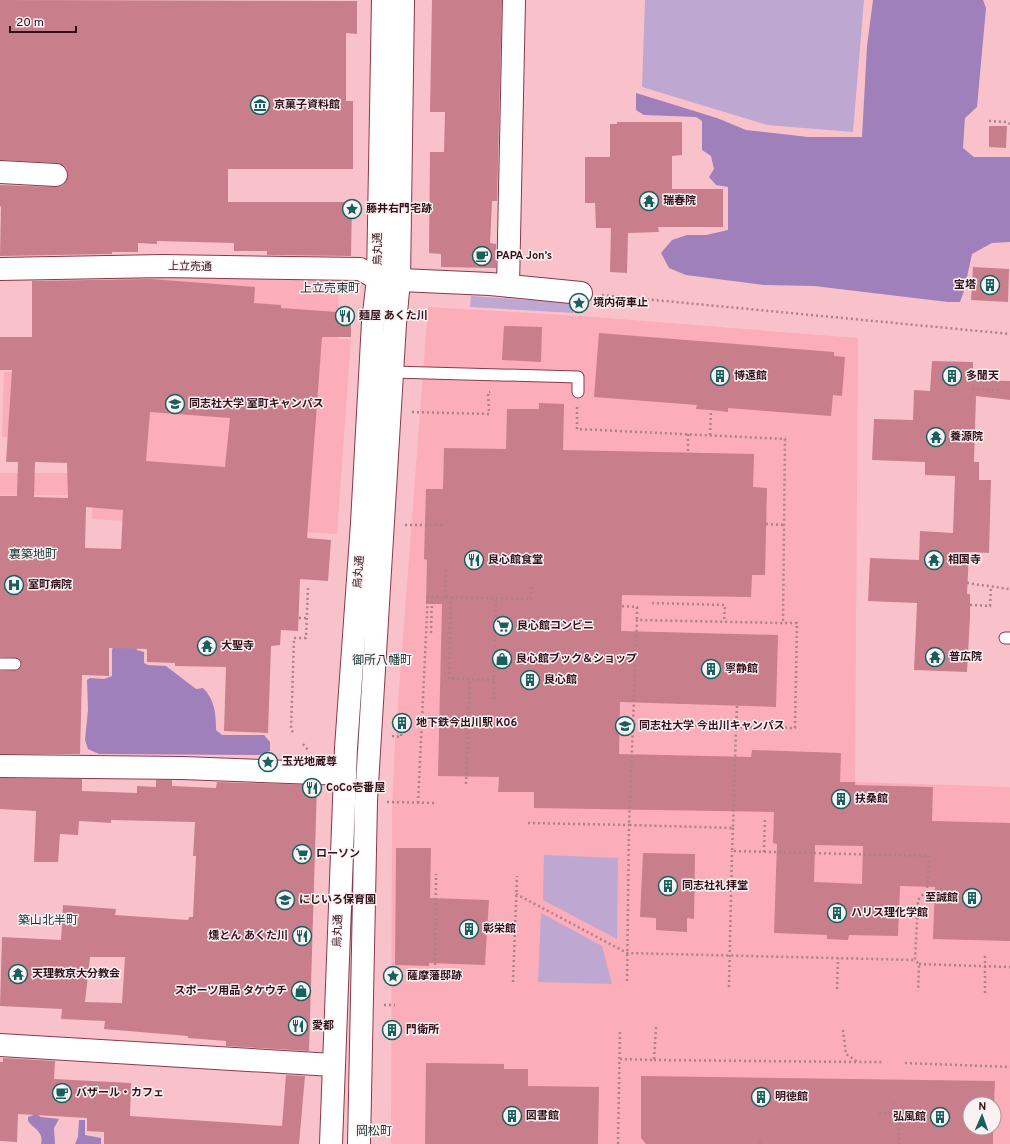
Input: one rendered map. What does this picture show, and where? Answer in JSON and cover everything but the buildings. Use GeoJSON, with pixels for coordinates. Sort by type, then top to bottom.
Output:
{"type":"FeatureCollection","features":[{"type":"Feature","properties":{"kind":"main road","name":"烏丸通"},"geometry":{"type":"LineString","coordinates":[[331,1144],[345,774],[362,523],[373,322],[378,279],[383,0]]}},
{"type":"Feature","properties":{"kind":"main road","name":"烏丸通"},"geometry":{"type":"LineString","coordinates":[[359,1144],[366,801],[399,280],[403,0]]}},
{"type":"Feature","properties":{"kind":"main road"},"geometry":{"type":"LineString","coordinates":[[508,286],[514,0]]}},
{"type":"Feature","properties":{"kind":"main road"},"geometry":{"type":"LineString","coordinates":[[0,172],[56,175]]}},
{"type":"Feature","properties":{"kind":"main road","name":"上立売通"},"geometry":{"type":"LineString","coordinates":[[0,269],[163,266],[360,269],[378,279]]}},
{"type":"Feature","properties":{"kind":"main road"},"geometry":{"type":"LineString","coordinates":[[378,279],[508,286],[582,293]]}},
{"type":"Feature","properties":{"kind":"main road"},"geometry":{"type":"LineString","coordinates":[[0,766],[182,768],[345,774]]}},
{"type":"Feature","properties":{"kind":"main road"},"geometry":{"type":"LineString","coordinates":[[0,1045],[333,1065]]}},
{"type":"Feature","properties":{"kind":"lane"},"geometry":{"type":"LineString","coordinates":[[392,372],[578,377],[578,392]]}},
{"type":"Feature","properties":{"kind":"lane"},"geometry":{"type":"LineString","coordinates":[[0,664],[15,664]]}},
{"type":"Feature","properties":{"kind":"path"},"geometry":{"type":"LineString","coordinates":[[989,121],[1007,122],[1010,124]]}},
{"type":"Feature","properties":{"kind":"path"},"geometry":{"type":"LineString","coordinates":[[582,293],[1010,334]]}},
{"type":"Feature","properties":{"kind":"path"},"geometry":{"type":"LineString","coordinates":[[972,389],[999,390]]}},
{"type":"Feature","properties":{"kind":"path"},"geometry":{"type":"LineString","coordinates":[[411,412],[489,414],[488,392],[496,392]]}},
{"type":"Feature","properties":{"kind":"path"},"geometry":{"type":"LineString","coordinates":[[578,392],[577,429],[785,439],[783,623]]}},
{"type":"Feature","properties":{"kind":"path"},"geometry":{"type":"LineString","coordinates":[[710,435],[711,410]]}},
{"type":"Feature","properties":{"kind":"path"},"geometry":{"type":"LineString","coordinates":[[688,434],[688,453]]}},
{"type":"Feature","properties":{"kind":"path"},"geometry":{"type":"LineString","coordinates":[[404,524],[442,525]]}},
{"type":"Feature","properties":{"kind":"path"},"geometry":{"type":"LineString","coordinates":[[766,524],[784,525]]}},
{"type":"Feature","properties":{"kind":"path"},"geometry":{"type":"LineString","coordinates":[[445,597],[446,567]]}},
{"type":"Feature","properties":{"kind":"path"},"geometry":{"type":"LineString","coordinates":[[967,584],[1009,589]]}},
{"type":"Feature","properties":{"kind":"path"},"geometry":{"type":"LineString","coordinates":[[431,633],[432,597],[531,599],[531,586]]}},
{"type":"Feature","properties":{"kind":"path"},"geometry":{"type":"LineString","coordinates":[[970,605],[990,606],[991,586]]}},
{"type":"Feature","properties":{"kind":"path"},"geometry":{"type":"LineString","coordinates":[[293,732],[291,730],[294,638],[306,638],[308,588]]}},
{"type":"Feature","properties":{"kind":"path"},"geometry":{"type":"LineString","coordinates":[[418,803],[428,593]]}},
{"type":"Feature","properties":{"kind":"path"},"geometry":{"type":"LineString","coordinates":[[451,597],[450,679],[494,680]]}},
{"type":"Feature","properties":{"kind":"path"},"geometry":{"type":"LineString","coordinates":[[494,699],[496,598]]}},
{"type":"Feature","properties":{"kind":"path"},"geometry":{"type":"LineString","coordinates":[[652,603],[725,605],[724,622]]}},
{"type":"Feature","properties":{"kind":"path"},"geometry":{"type":"LineString","coordinates":[[622,606],[637,606],[629,825],[627,984]]}},
{"type":"Feature","properties":{"kind":"path"},"geometry":{"type":"LineString","coordinates":[[299,618],[306,618]]}},
{"type":"Feature","properties":{"kind":"path"},"geometry":{"type":"LineString","coordinates":[[633,724],[795,728],[797,623],[637,620]]}},
{"type":"Feature","properties":{"kind":"path"},"geometry":{"type":"LineString","coordinates":[[466,784],[470,680]]}},
{"type":"Feature","properties":{"kind":"path"},"geometry":{"type":"LineString","coordinates":[[729,987],[737,706]]}},
{"type":"Feature","properties":{"kind":"path"},"geometry":{"type":"LineString","coordinates":[[396,736],[401,737],[402,716]]}},
{"type":"Feature","properties":{"kind":"path"},"geometry":{"type":"LineString","coordinates":[[385,802],[435,803]]}},
{"type":"Feature","properties":{"kind":"path"},"geometry":{"type":"LineString","coordinates":[[764,852],[765,817]]}},
{"type":"Feature","properties":{"kind":"path"},"geometry":{"type":"LineString","coordinates":[[528,823],[733,828]]}},
{"type":"Feature","properties":{"kind":"path"},"geometry":{"type":"LineString","coordinates":[[732,851],[929,856],[927,890],[918,900],[915,960]]}},
{"type":"Feature","properties":{"kind":"path"},"geometry":{"type":"LineString","coordinates":[[435,980],[436,874]]}},
{"type":"Feature","properties":{"kind":"path"},"geometry":{"type":"LineString","coordinates":[[513,982],[517,876]]}},
{"type":"Feature","properties":{"kind":"path"},"geometry":{"type":"LineString","coordinates":[[516,894],[627,953],[915,960],[919,964],[1010,967]]}},
{"type":"Feature","properties":{"kind":"path"},"geometry":{"type":"LineString","coordinates":[[985,954],[985,993]]}},
{"type":"Feature","properties":{"kind":"path"},"geometry":{"type":"LineString","coordinates":[[837,989],[838,958]]}},
{"type":"Feature","properties":{"kind":"path"},"geometry":{"type":"LineString","coordinates":[[918,992],[919,964]]}},
{"type":"Feature","properties":{"kind":"path"},"geometry":{"type":"LineString","coordinates":[[382,1005],[395,1005]]}},
{"type":"Feature","properties":{"kind":"path"},"geometry":{"type":"LineString","coordinates":[[654,1060],[656,1027]]}},
{"type":"Feature","properties":{"kind":"path"},"geometry":{"type":"LineString","coordinates":[[618,1144],[620,1029]]}},
{"type":"Feature","properties":{"kind":"path"},"geometry":{"type":"LineString","coordinates":[[843,1030],[846,1054],[858,1062]]}},
{"type":"Feature","properties":{"kind":"path"},"geometry":{"type":"LineString","coordinates":[[620,1059],[884,1062]]}},
{"type":"Feature","properties":{"kind":"path"},"geometry":{"type":"LineString","coordinates":[[906,1063],[1010,1067]]}},
{"type":"Feature","properties":{"kind":"path"},"geometry":{"type":"LineString","coordinates":[[894,1103],[894,1114]]}},
{"type":"Feature","properties":{"kind":"path"},"geometry":{"type":"LineString","coordinates":[[879,1113],[900,1114],[899,1144]]}},
{"type":"Feature","properties":{"kind":"path"},"geometry":{"type":"LineString","coordinates":[[760,1139],[760,1144]]}},
{"type":"Feature","properties":{"kind":"shaded area"},"geometry":{"type":"Polygon","coordinates":[[[645,0],[864,0],[853,132],[767,125],[642,87],[645,0]]]}},
{"type":"Feature","properties":{"kind":"shaded area"},"geometry":{"type":"Polygon","coordinates":[[[873,0],[983,0],[986,8],[977,107],[965,118],[963,148],[974,157],[1010,157],[1010,242],[992,243],[972,254],[964,291],[960,302],[948,302],[814,286],[764,285],[686,275],[669,268],[661,253],[672,240],[687,235],[706,235],[728,230],[728,187],[716,185],[709,177],[714,169],[711,156],[702,150],[702,121],[696,117],[644,115],[636,110],[636,93],[717,118],[746,130],[808,137],[862,137],[867,46],[873,0]]]}},
{"type":"Feature","properties":{"kind":"shaded area","name":"同志社大学 室町キャンパス"},"geometry":{"type":"Polygon","coordinates":[[[116,274],[338,275],[339,339],[351,339],[337,534],[92,519],[93,495],[0,495],[0,473],[89,473],[88,436],[2,437],[4,372],[17,372],[113,343],[116,274]]]}},
{"type":"Feature","properties":{"kind":"shaded area"},"geometry":{"type":"Polygon","coordinates":[[[471,296],[575,303],[574,313],[470,307],[471,296]]]}},
{"type":"Feature","properties":{"kind":"shaded area","name":"同志社大学 今出川キャンパス"},"geometry":{"type":"Polygon","coordinates":[[[428,307],[581,316],[858,338],[855,782],[1010,787],[1010,1144],[391,1144],[392,810],[395,743],[428,307]]]}},
{"type":"Feature","properties":{"kind":"shaded area"},"geometry":{"type":"Polygon","coordinates":[[[114,643],[136,644],[137,650],[144,652],[144,663],[148,665],[166,666],[196,689],[203,688],[210,697],[214,708],[216,730],[222,735],[264,735],[270,742],[270,751],[259,755],[99,754],[88,749],[85,740],[88,710],[87,680],[90,678],[104,679],[112,676],[112,651],[114,643]]]}},
{"type":"Feature","properties":{"kind":"shaded area"},"geometry":{"type":"Polygon","coordinates":[[[544,855],[618,858],[617,939],[543,900],[544,855]]]}},
{"type":"Feature","properties":{"kind":"shaded area"},"geometry":{"type":"Polygon","coordinates":[[[541,913],[602,946],[612,984],[538,982],[541,913]]]}},
{"type":"Feature","properties":{"kind":"shaded area"},"geometry":{"type":"Polygon","coordinates":[[[36,1114],[41,1117],[59,1119],[54,1128],[55,1144],[41,1144],[42,1140],[40,1134],[28,1121],[28,1117],[36,1114]]]}},
{"type":"Feature","properties":{"kind":"shaded area"},"geometry":{"type":"Polygon","coordinates":[[[79,1120],[85,1120],[85,1135],[101,1138],[101,1144],[75,1144],[78,1137],[79,1120]]]}},
{"type":"Feature","properties":{"kind":"place","name":"京菓子資料館"},"geometry":{"type":"Point","coordinates":[260,105]}},
{"type":"Feature","properties":{"kind":"place","name":"瑞春院"},"geometry":{"type":"Point","coordinates":[649,201]}},
{"type":"Feature","properties":{"kind":"place","name":"藤井右門宅跡"},"geometry":{"type":"Point","coordinates":[352,209]}},
{"type":"Feature","properties":{"kind":"place","name":"PAPA Jon’s"},"geometry":{"type":"Point","coordinates":[482,256]}},
{"type":"Feature","properties":{"kind":"place","name":"宝塔"},"geometry":{"type":"Point","coordinates":[990,285]}},
{"type":"Feature","properties":{"kind":"place","name":"境内荷車止"},"geometry":{"type":"Point","coordinates":[579,303]}},
{"type":"Feature","properties":{"kind":"place","name":"麺屋 あくた川"},"geometry":{"type":"Point","coordinates":[345,316]}},
{"type":"Feature","properties":{"kind":"place","name":"博遠館"},"geometry":{"type":"Point","coordinates":[720,376]}},
{"type":"Feature","properties":{"kind":"place","name":"多聞天"},"geometry":{"type":"Point","coordinates":[952,376]}},
{"type":"Feature","properties":{"kind":"place","name":"同志社大学 室町キャンパス"},"geometry":{"type":"Point","coordinates":[175,404]}},
{"type":"Feature","properties":{"kind":"place","name":"養源院"},"geometry":{"type":"Point","coordinates":[936,437]}},
{"type":"Feature","properties":{"kind":"place","name":"良心館食堂"},"geometry":{"type":"Point","coordinates":[474,560]}},
{"type":"Feature","properties":{"kind":"place","name":"相国寺"},"geometry":{"type":"Point","coordinates":[934,560]}},
{"type":"Feature","properties":{"kind":"place","name":"室町病院"},"geometry":{"type":"Point","coordinates":[14,585]}},
{"type":"Feature","properties":{"kind":"place","name":"良心館コンビニ"},"geometry":{"type":"Point","coordinates":[503,626]}},
{"type":"Feature","properties":{"kind":"place","name":"大聖寺"},"geometry":{"type":"Point","coordinates":[207,646]}},
{"type":"Feature","properties":{"kind":"place","name":"普広院"},"geometry":{"type":"Point","coordinates":[935,657]}},
{"type":"Feature","properties":{"kind":"place","name":"良心館ブック＆ショップ"},"geometry":{"type":"Point","coordinates":[502,659]}},
{"type":"Feature","properties":{"kind":"place","name":"寧静館"},"geometry":{"type":"Point","coordinates":[711,669]}},
{"type":"Feature","properties":{"kind":"place","name":"良心館"},"geometry":{"type":"Point","coordinates":[530,680]}},
{"type":"Feature","properties":{"kind":"place","name":"地下鉄今出川駅 K06"},"geometry":{"type":"Point","coordinates":[402,723]}},
{"type":"Feature","properties":{"kind":"place","name":"同志社大学 今出川キャンパス"},"geometry":{"type":"Point","coordinates":[625,726]}},
{"type":"Feature","properties":{"kind":"place","name":"玉光地蔵尊"},"geometry":{"type":"Point","coordinates":[268,762]}},
{"type":"Feature","properties":{"kind":"place","name":"CoCo壱番屋"},"geometry":{"type":"Point","coordinates":[312,788]}},
{"type":"Feature","properties":{"kind":"place","name":"扶桑館"},"geometry":{"type":"Point","coordinates":[841,799]}},
{"type":"Feature","properties":{"kind":"place","name":"ローソン"},"geometry":{"type":"Point","coordinates":[302,854]}},
{"type":"Feature","properties":{"kind":"place","name":"同志社礼拝堂"},"geometry":{"type":"Point","coordinates":[668,886]}},
{"type":"Feature","properties":{"kind":"place","name":"至誠館"},"geometry":{"type":"Point","coordinates":[972,898]}},
{"type":"Feature","properties":{"kind":"place","name":"にじいろ保育園"},"geometry":{"type":"Point","coordinates":[285,900]}},
{"type":"Feature","properties":{"kind":"place","name":"ハリス理化学館"},"geometry":{"type":"Point","coordinates":[837,913]}},
{"type":"Feature","properties":{"kind":"place","name":"彰栄館"},"geometry":{"type":"Point","coordinates":[469,929]}},
{"type":"Feature","properties":{"kind":"place","name":"燻とん あくた川"},"geometry":{"type":"Point","coordinates":[302,936]}},
{"type":"Feature","properties":{"kind":"place","name":"天理教京大分教会"},"geometry":{"type":"Point","coordinates":[18,974]}},
{"type":"Feature","properties":{"kind":"place","name":"薩摩藩邸跡"},"geometry":{"type":"Point","coordinates":[393,976]}},
{"type":"Feature","properties":{"kind":"place","name":"スポーツ用品 タケウチ"},"geometry":{"type":"Point","coordinates":[301,991]}},
{"type":"Feature","properties":{"kind":"place","name":"愛都"},"geometry":{"type":"Point","coordinates":[298,1026]}},
{"type":"Feature","properties":{"kind":"place","name":"門衛所"},"geometry":{"type":"Point","coordinates":[392,1030]}},
{"type":"Feature","properties":{"kind":"place","name":"バザール・カフェ"},"geometry":{"type":"Point","coordinates":[62,1093]}},
{"type":"Feature","properties":{"kind":"place","name":"明徳館"},"geometry":{"type":"Point","coordinates":[761,1097]}},
{"type":"Feature","properties":{"kind":"place","name":"図書館"},"geometry":{"type":"Point","coordinates":[512,1116]}},
{"type":"Feature","properties":{"kind":"place","name":"弘風館"},"geometry":{"type":"Point","coordinates":[940,1117]}},
{"type":"Feature","properties":{"kind":"district","name":"上立売東町"},"geometry":{"type":"Point","coordinates":[330,289]}},
{"type":"Feature","properties":{"kind":"district","name":"裏築地町"},"geometry":{"type":"Point","coordinates":[33,555]}},
{"type":"Feature","properties":{"kind":"district","name":"御所八幡町"},"geometry":{"type":"Point","coordinates":[382,661]}},
{"type":"Feature","properties":{"kind":"district","name":"築山北半町"},"geometry":{"type":"Point","coordinates":[48,921]}},
{"type":"Feature","properties":{"kind":"district","name":"岡松町"},"geometry":{"type":"Point","coordinates":[374,1132]}}]}
